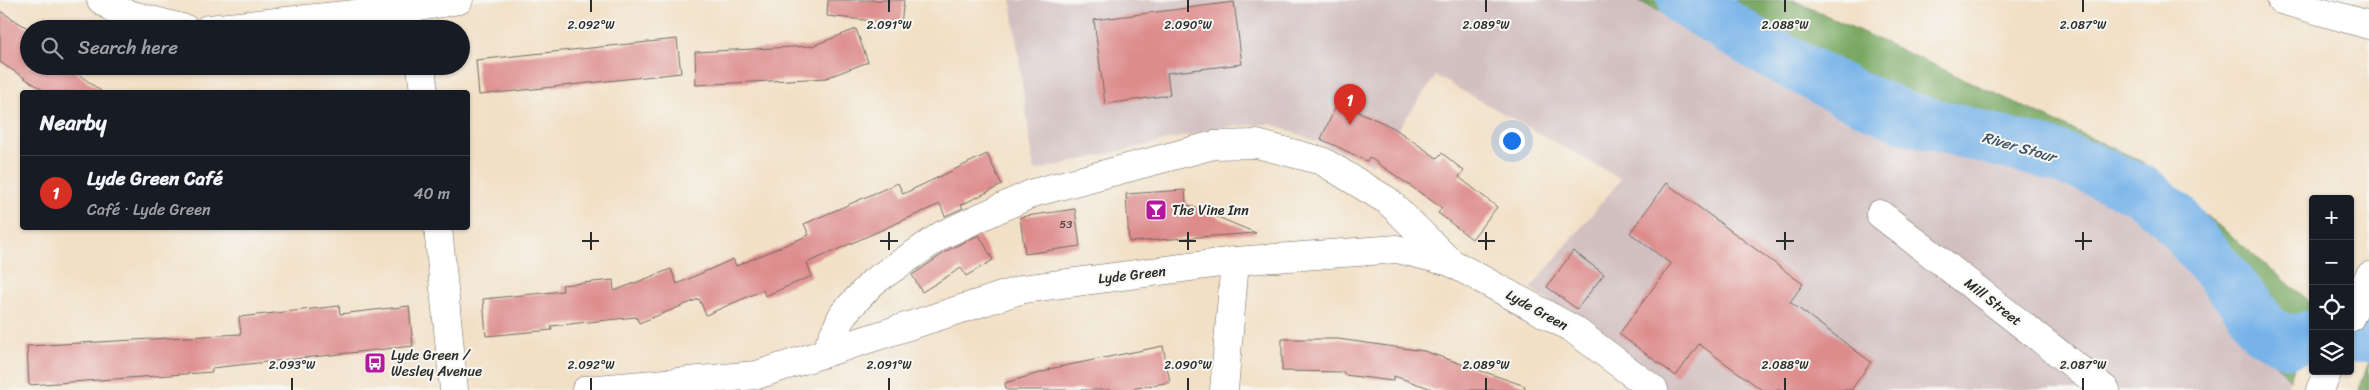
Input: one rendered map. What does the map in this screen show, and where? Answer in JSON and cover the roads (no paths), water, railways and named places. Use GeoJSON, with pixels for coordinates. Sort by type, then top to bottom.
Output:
{"type":"FeatureCollection","features":[{"type":"Feature","properties":{"kind":"street"},"geometry":{"type":"LineString","coordinates":[[101,0],[117,11],[152,20]]}},
{"type":"Feature","properties":{"kind":"street"},"geometry":{"type":"LineString","coordinates":[[377,20],[415,18],[459,0]]}},
{"type":"Feature","properties":{"kind":"street"},"geometry":{"type":"LineString","coordinates":[[2281,0],[2369,25]]}},
{"type":"Feature","properties":{"kind":"street"},"geometry":{"type":"LineString","coordinates":[[422,75],[424,90]]}},
{"type":"Feature","properties":{"kind":"street"},"geometry":{"type":"LineString","coordinates":[[825,353],[843,314],[873,282],[942,235],[1033,193],[1214,145],[1257,144],[1322,161],[1388,202],[1450,262]]}},
{"type":"Feature","properties":{"kind":"street","name":"Mill Street"},"geometry":{"type":"LineString","coordinates":[[1880,214],[2106,390]]}},
{"type":"Feature","properties":{"kind":"street"},"geometry":{"type":"LineString","coordinates":[[438,230],[454,390]]}},
{"type":"Feature","properties":{"kind":"street","name":"Lyde Green"},"geometry":{"type":"LineString","coordinates":[[586,390],[757,376],[1023,289],[1235,261],[1397,249],[1450,262],[1573,329],[1654,390]]}},
{"type":"Feature","properties":{"kind":"street"},"geometry":{"type":"LineString","coordinates":[[1224,390],[1235,261]]}},
{"type":"Feature","properties":{"kind":"street"},"geometry":{"type":"LineString","coordinates":[[2354,309],[2369,276]]}},
{"type":"Feature","properties":{"kind":"street"},"geometry":{"type":"LineString","coordinates":[[2320,390],[2326,375]]}},
{"type":"Feature","properties":{"kind":"waterway","name":"River Stour"},"geometry":{"type":"LineString","coordinates":[[1684,0],[1764,49],[1846,92],[1904,117],[2046,153],[2085,166],[2142,191],[2172,215],[2249,307],[2263,329],[2289,342],[2309,337]]}},
{"type":"Feature","properties":{"kind":"waterway","name":"River Stour"},"geometry":{"type":"LineString","coordinates":[[2354,337],[2369,337]]}},
{"type":"Feature","properties":{"kind":"place","name":"Lyde Green Café"},"geometry":{"type":"Point","coordinates":[1350,125]}},
{"type":"Feature","properties":{"kind":"place","name":"The Vine Inn"},"geometry":{"type":"Point","coordinates":[1156,210]}},
{"type":"Feature","properties":{"kind":"place","name":"Lyde Green / Wesley Avenue"},"geometry":{"type":"Point","coordinates":[375,363]}}]}
